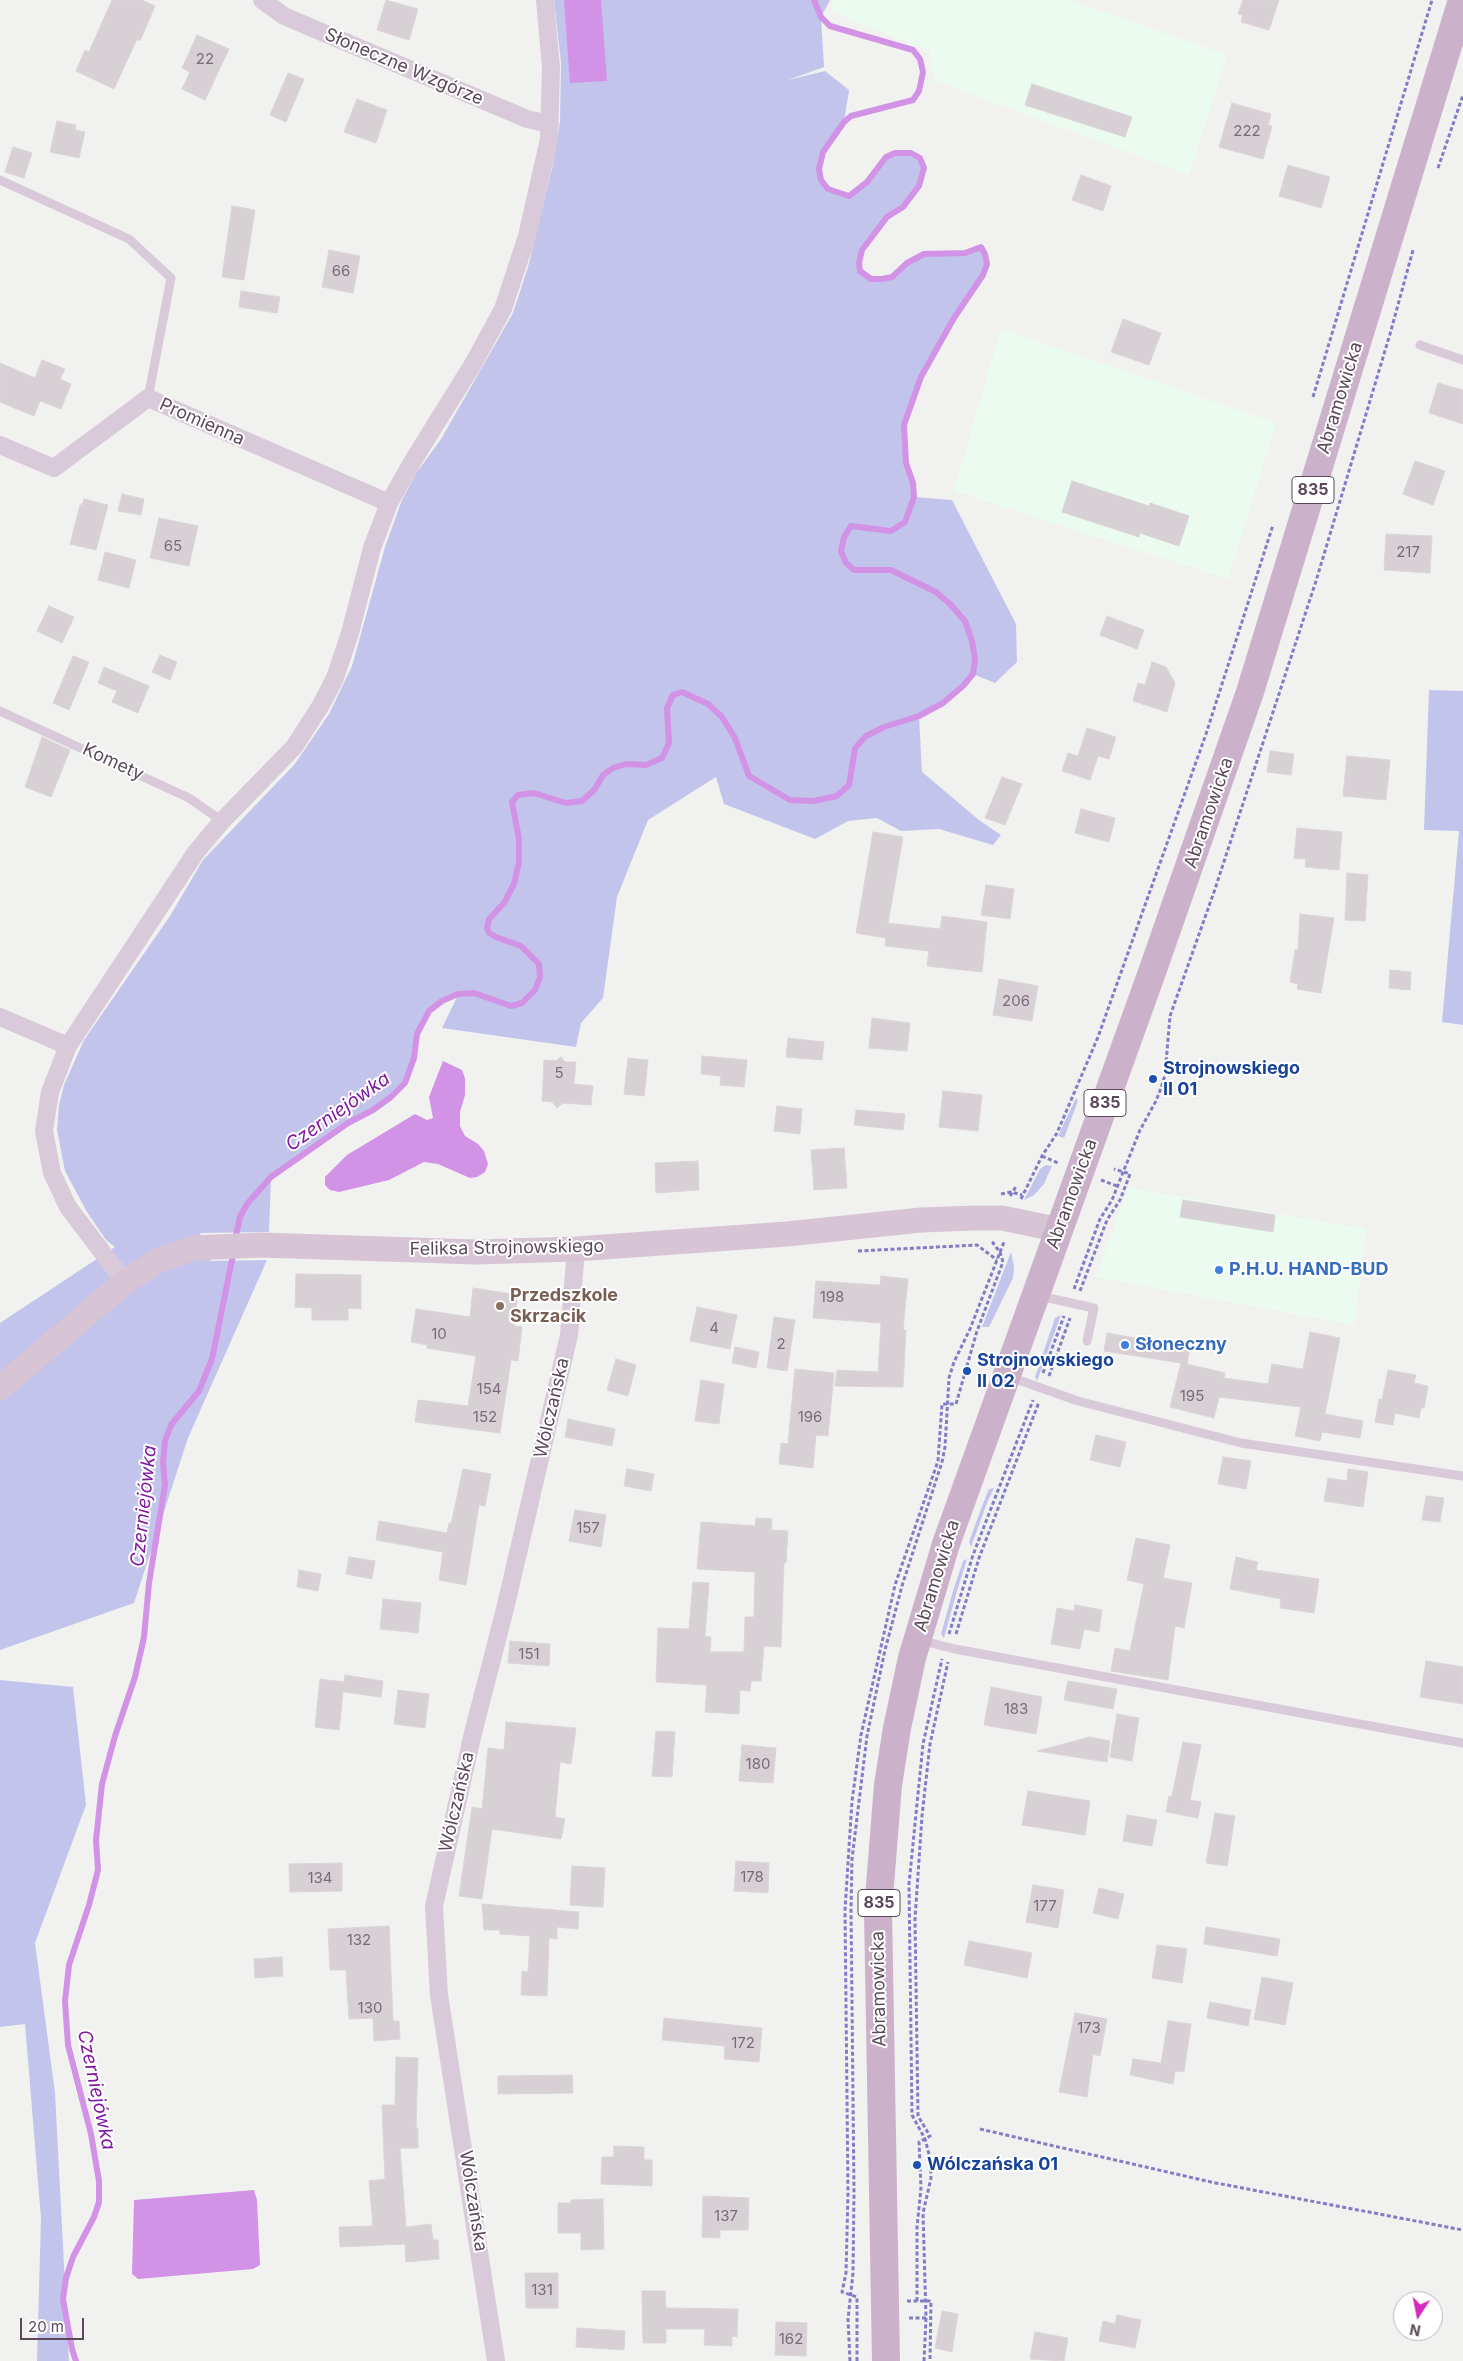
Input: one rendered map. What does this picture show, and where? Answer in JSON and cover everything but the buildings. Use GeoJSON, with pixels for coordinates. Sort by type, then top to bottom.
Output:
{"type":"FeatureCollection","features":[{"type":"Feature","properties":{"kind":"main road","name":"Abramowicka"},"geometry":{"type":"LineString","coordinates":[[886,2361],[878,1964],[880,1880],[892,1761],[917,1639],[946,1544],[1191,863],[1250,692],[1462,0]]}},
{"type":"Feature","properties":{"kind":"street","name":"Słoneczne Wzgórze"},"geometry":{"type":"LineString","coordinates":[[262,0],[284,16],[527,119],[550,124]]}},
{"type":"Feature","properties":{"kind":"street"},"geometry":{"type":"LineString","coordinates":[[125,1282],[68,1207],[52,1173],[44,1131],[46,1106],[68,1046],[180,874],[222,821],[294,746],[321,706],[341,662],[372,548],[389,504],[414,459],[476,360],[510,291],[527,236],[542,175],[550,124],[551,68],[545,0]]}},
{"type":"Feature","properties":{"kind":"street","name":"Promienna"},"geometry":{"type":"LineString","coordinates":[[0,444],[54,468],[148,398],[389,504]]}},
{"type":"Feature","properties":{"kind":"street"},"geometry":{"type":"LineString","coordinates":[[0,1017],[68,1046]]}},
{"type":"Feature","properties":{"kind":"street","name":"Feliksa Strojnowskiego"},"geometry":{"type":"LineString","coordinates":[[0,1388],[125,1282],[147,1267],[172,1254],[211,1246],[261,1245],[476,1252],[576,1249],[788,1234],[921,1220],[974,1218],[1002,1218],[1060,1230]]}},
{"type":"Feature","properties":{"kind":"street","name":"Wólczańska"},"geometry":{"type":"LineString","coordinates":[[496,2361],[439,1995],[434,1906],[472,1733],[504,1613],[569,1335],[576,1249]]}},
{"type":"Feature","properties":{"kind":"lane"},"geometry":{"type":"LineString","coordinates":[[0,180],[129,239],[171,278],[148,398]]}},
{"type":"Feature","properties":{"kind":"lane"},"geometry":{"type":"LineString","coordinates":[[1420,345],[1463,360]]}},
{"type":"Feature","properties":{"kind":"lane","name":"Komety"},"geometry":{"type":"LineString","coordinates":[[0,711],[189,798],[222,821]]}},
{"type":"Feature","properties":{"kind":"lane"},"geometry":{"type":"LineString","coordinates":[[1036,1295],[1094,1308],[1087,1341]]}},
{"type":"Feature","properties":{"kind":"lane"},"geometry":{"type":"LineString","coordinates":[[1007,1376],[1078,1401],[1241,1443],[1463,1476]]}},
{"type":"Feature","properties":{"kind":"lane"},"geometry":{"type":"LineString","coordinates":[[917,1639],[948,1647],[1463,1743]]}},
{"type":"Feature","properties":{"kind":"path"},"geometry":{"type":"LineString","coordinates":[[1311,404],[1432,0]]}},
{"type":"Feature","properties":{"kind":"path"},"geometry":{"type":"LineString","coordinates":[[1436,175],[1463,95]]}},
{"type":"Feature","properties":{"kind":"path"},"geometry":{"type":"LineString","coordinates":[[917,2301],[917,2227],[921,2188],[919,2142],[930,2136],[918,2116],[915,1918],[922,1816],[930,1744],[948,1647],[1072,1303],[1100,1219],[1112,1200],[1140,1130],[1161,1088],[1165,1075],[1170,1016],[1223,865],[1316,581],[1388,344],[1416,240]]}},
{"type":"Feature","properties":{"kind":"path"},"geometry":{"type":"LineString","coordinates":[[1042,1156],[1057,1134],[1075,1095],[1115,991],[1206,734],[1275,520]]}},
{"type":"Feature","properties":{"kind":"path"},"geometry":{"type":"LineString","coordinates":[[924,2361],[926,2318],[924,2213],[931,2178],[930,2158],[925,2138],[912,2115],[909,1884],[924,1744],[972,1555],[1041,1389],[1072,1303],[1107,1220],[1126,1186],[1130,1174],[1114,1169]]}},
{"type":"Feature","properties":{"kind":"path"},"geometry":{"type":"LineString","coordinates":[[1008,1201],[1017,1185]]}},
{"type":"Feature","properties":{"kind":"path"},"geometry":{"type":"LineString","coordinates":[[851,1250],[864,1252],[978,1245],[997,1260]]}},
{"type":"Feature","properties":{"kind":"path"},"geometry":{"type":"LineString","coordinates":[[980,2129],[1211,2182],[1463,2230]]}},
{"type":"Feature","properties":{"kind":"path"},"geometry":{"type":"LineString","coordinates":[[848,2319],[850,2361]]}},
{"type":"Feature","properties":{"kind":"shaded area"},"geometry":{"type":"Polygon","coordinates":[[[554,0],[830,0],[821,17],[824,67],[788,80],[825,71],[849,90],[844,122],[823,152],[819,169],[821,180],[829,189],[849,196],[867,182],[886,157],[895,153],[911,153],[920,158],[924,168],[919,186],[903,207],[887,217],[862,250],[859,263],[860,271],[871,279],[882,279],[892,277],[907,263],[924,254],[965,253],[981,247],[985,254],[987,264],[983,275],[954,318],[921,377],[904,425],[904,447],[906,463],[913,483],[914,497],[952,500],[1016,624],[1017,662],[995,683],[973,674],[963,686],[943,703],[919,716],[922,772],[979,820],[1001,835],[993,845],[939,829],[901,831],[877,818],[848,821],[815,839],[724,804],[716,777],[648,820],[617,897],[603,998],[581,1023],[576,1047],[442,1028],[458,995],[442,1001],[429,1011],[417,1034],[414,1058],[405,1083],[391,1097],[373,1110],[348,1123],[271,1177],[269,1232],[200,1233],[211,1261],[267,1260],[188,1438],[134,1603],[0,1650],[0,1323],[115,1247],[106,1240],[87,1212],[65,1171],[57,1130],[59,1105],[64,1085],[84,1040],[170,916],[203,860],[294,765],[329,714],[352,666],[385,547],[402,500],[417,472],[441,439],[513,313],[528,267],[553,164],[560,122],[561,63],[554,0]]]}},
{"type":"Feature","properties":{"kind":"shaded area"},"geometry":{"type":"Polygon","coordinates":[[[564,0],[601,0],[607,81],[570,83],[564,0]]]}},
{"type":"Feature","properties":{"kind":"shaded area"},"geometry":{"type":"Polygon","coordinates":[[[833,0],[1069,0],[1227,55],[1189,175],[934,80],[930,51],[832,12],[833,0]]]}},
{"type":"Feature","properties":{"kind":"shaded area"},"geometry":{"type":"Polygon","coordinates":[[[1001,329],[1276,423],[1228,579],[954,491],[1001,329]]]}},
{"type":"Feature","properties":{"kind":"shaded area"},"geometry":{"type":"Polygon","coordinates":[[[1429,690],[1463,691],[1463,1025],[1442,1022],[1459,831],[1424,830],[1429,690]]]}},
{"type":"Feature","properties":{"kind":"shaded area"},"geometry":{"type":"Polygon","coordinates":[[[443,1061],[462,1070],[465,1078],[465,1095],[460,1112],[460,1126],[465,1136],[478,1144],[484,1151],[488,1164],[485,1172],[477,1177],[470,1178],[438,1164],[424,1162],[389,1180],[339,1192],[330,1190],[325,1185],[325,1177],[347,1155],[415,1114],[427,1120],[433,1118],[429,1097],[443,1061]]]}},
{"type":"Feature","properties":{"kind":"shaded area"},"geometry":{"type":"Polygon","coordinates":[[[1076,1098],[1078,1101],[1064,1138],[1058,1136],[1076,1098]]]}},
{"type":"Feature","properties":{"kind":"shaded area"},"geometry":{"type":"Polygon","coordinates":[[[1046,1165],[1052,1166],[1044,1184],[1034,1195],[1024,1200],[1040,1169],[1046,1165]]]}},
{"type":"Feature","properties":{"kind":"shaded area"},"geometry":{"type":"Polygon","coordinates":[[[1128,1188],[1366,1229],[1354,1325],[1096,1277],[1128,1188]]]}},
{"type":"Feature","properties":{"kind":"shaded area"},"geometry":{"type":"Polygon","coordinates":[[[1011,1252],[1014,1267],[1013,1278],[989,1327],[982,1327],[1011,1252]]]}},
{"type":"Feature","properties":{"kind":"shaded area"},"geometry":{"type":"Polygon","coordinates":[[[1061,1315],[1037,1381],[1035,1377],[1055,1318],[1061,1315]]]}},
{"type":"Feature","properties":{"kind":"shaded area"},"geometry":{"type":"Polygon","coordinates":[[[994,1488],[971,1547],[969,1542],[982,1506],[989,1489],[994,1488]]]}},
{"type":"Feature","properties":{"kind":"shaded area"},"geometry":{"type":"Polygon","coordinates":[[[967,1559],[944,1638],[941,1634],[953,1591],[963,1561],[967,1559]]]}},
{"type":"Feature","properties":{"kind":"shaded area"},"geometry":{"type":"Polygon","coordinates":[[[0,1680],[73,1687],[86,1805],[35,1943],[55,2093],[69,2361],[37,2361],[41,2218],[25,2024],[0,2027],[0,1680]]]}},
{"type":"Feature","properties":{"kind":"shaded area"},"geometry":{"type":"Polygon","coordinates":[[[254,2190],[257,2200],[260,2265],[253,2269],[138,2279],[132,2274],[134,2200],[254,2190]]]}},
{"type":"Feature","properties":{"kind":"waterway","name":"Czerniejówka"},"geometry":{"type":"LineString","coordinates":[[235,1240],[240,1217],[247,1204],[271,1177],[348,1123],[373,1110],[391,1097],[405,1083],[414,1058],[417,1034],[429,1011],[442,1001],[458,994],[474,993],[511,1006],[522,1003],[535,990],[540,977],[539,964],[521,946],[496,937],[489,933],[487,928],[489,919],[504,903],[514,884],[519,862],[519,839],[512,802],[518,795],[534,793],[566,803],[582,801],[595,789],[603,775],[613,768],[626,764],[646,765],[662,758],[669,743],[667,708],[673,695],[682,692],[708,704],[722,717],[735,738],[749,776],[790,800],[813,801],[837,796],[849,785],[855,748],[866,736],[884,727],[919,716],[943,703],[963,686],[973,674],[975,659],[972,641],[965,621],[950,604],[936,592],[891,570],[854,570],[846,563],[841,551],[844,537],[851,526],[891,531],[905,522],[914,497],[913,483],[906,463],[904,425],[921,377],[954,318],[983,275],[987,264],[985,254],[981,247],[965,253],[924,254],[907,263],[892,277],[882,279],[871,279],[860,271],[859,263],[862,250],[887,217],[903,207],[919,186],[924,168],[920,158],[911,153],[895,153],[886,157],[867,182],[849,196],[828,189],[821,180],[819,169],[823,152],[844,122],[851,116],[913,100],[919,91],[923,72],[920,59],[913,50],[830,26],[821,17],[814,0]]}},
{"type":"Feature","properties":{"kind":"waterway","name":"Czerniejówka"},"geometry":{"type":"LineString","coordinates":[[76,2361],[63,2299],[66,2278],[73,2257],[94,2217],[99,2202],[99,2181],[91,2134],[68,2045],[65,2001],[69,1965],[89,1905],[98,1870],[96,1840],[102,1784],[115,1736],[135,1677],[144,1637],[149,1583],[165,1485],[163,1462],[165,1441],[171,1425],[199,1391],[212,1359],[234,1250]]}},
{"type":"Feature","properties":{"kind":"place","name":"Strojnowskiego II 01"},"geometry":{"type":"Point","coordinates":[1153,1079]}},
{"type":"Feature","properties":{"kind":"place","name":"P.H.U. HAND-BUD"},"geometry":{"type":"Point","coordinates":[1219,1270]}},
{"type":"Feature","properties":{"kind":"place","name":"Przedszkole Skrzacik"},"geometry":{"type":"Point","coordinates":[500,1306]}},
{"type":"Feature","properties":{"kind":"place","name":"Słoneczny"},"geometry":{"type":"Point","coordinates":[1125,1345]}},
{"type":"Feature","properties":{"kind":"place","name":"Strojnowskiego II 02"},"geometry":{"type":"Point","coordinates":[967,1371]}},
{"type":"Feature","properties":{"kind":"place","name":"Wólczańska 01"},"geometry":{"type":"Point","coordinates":[917,2165]}}]}
